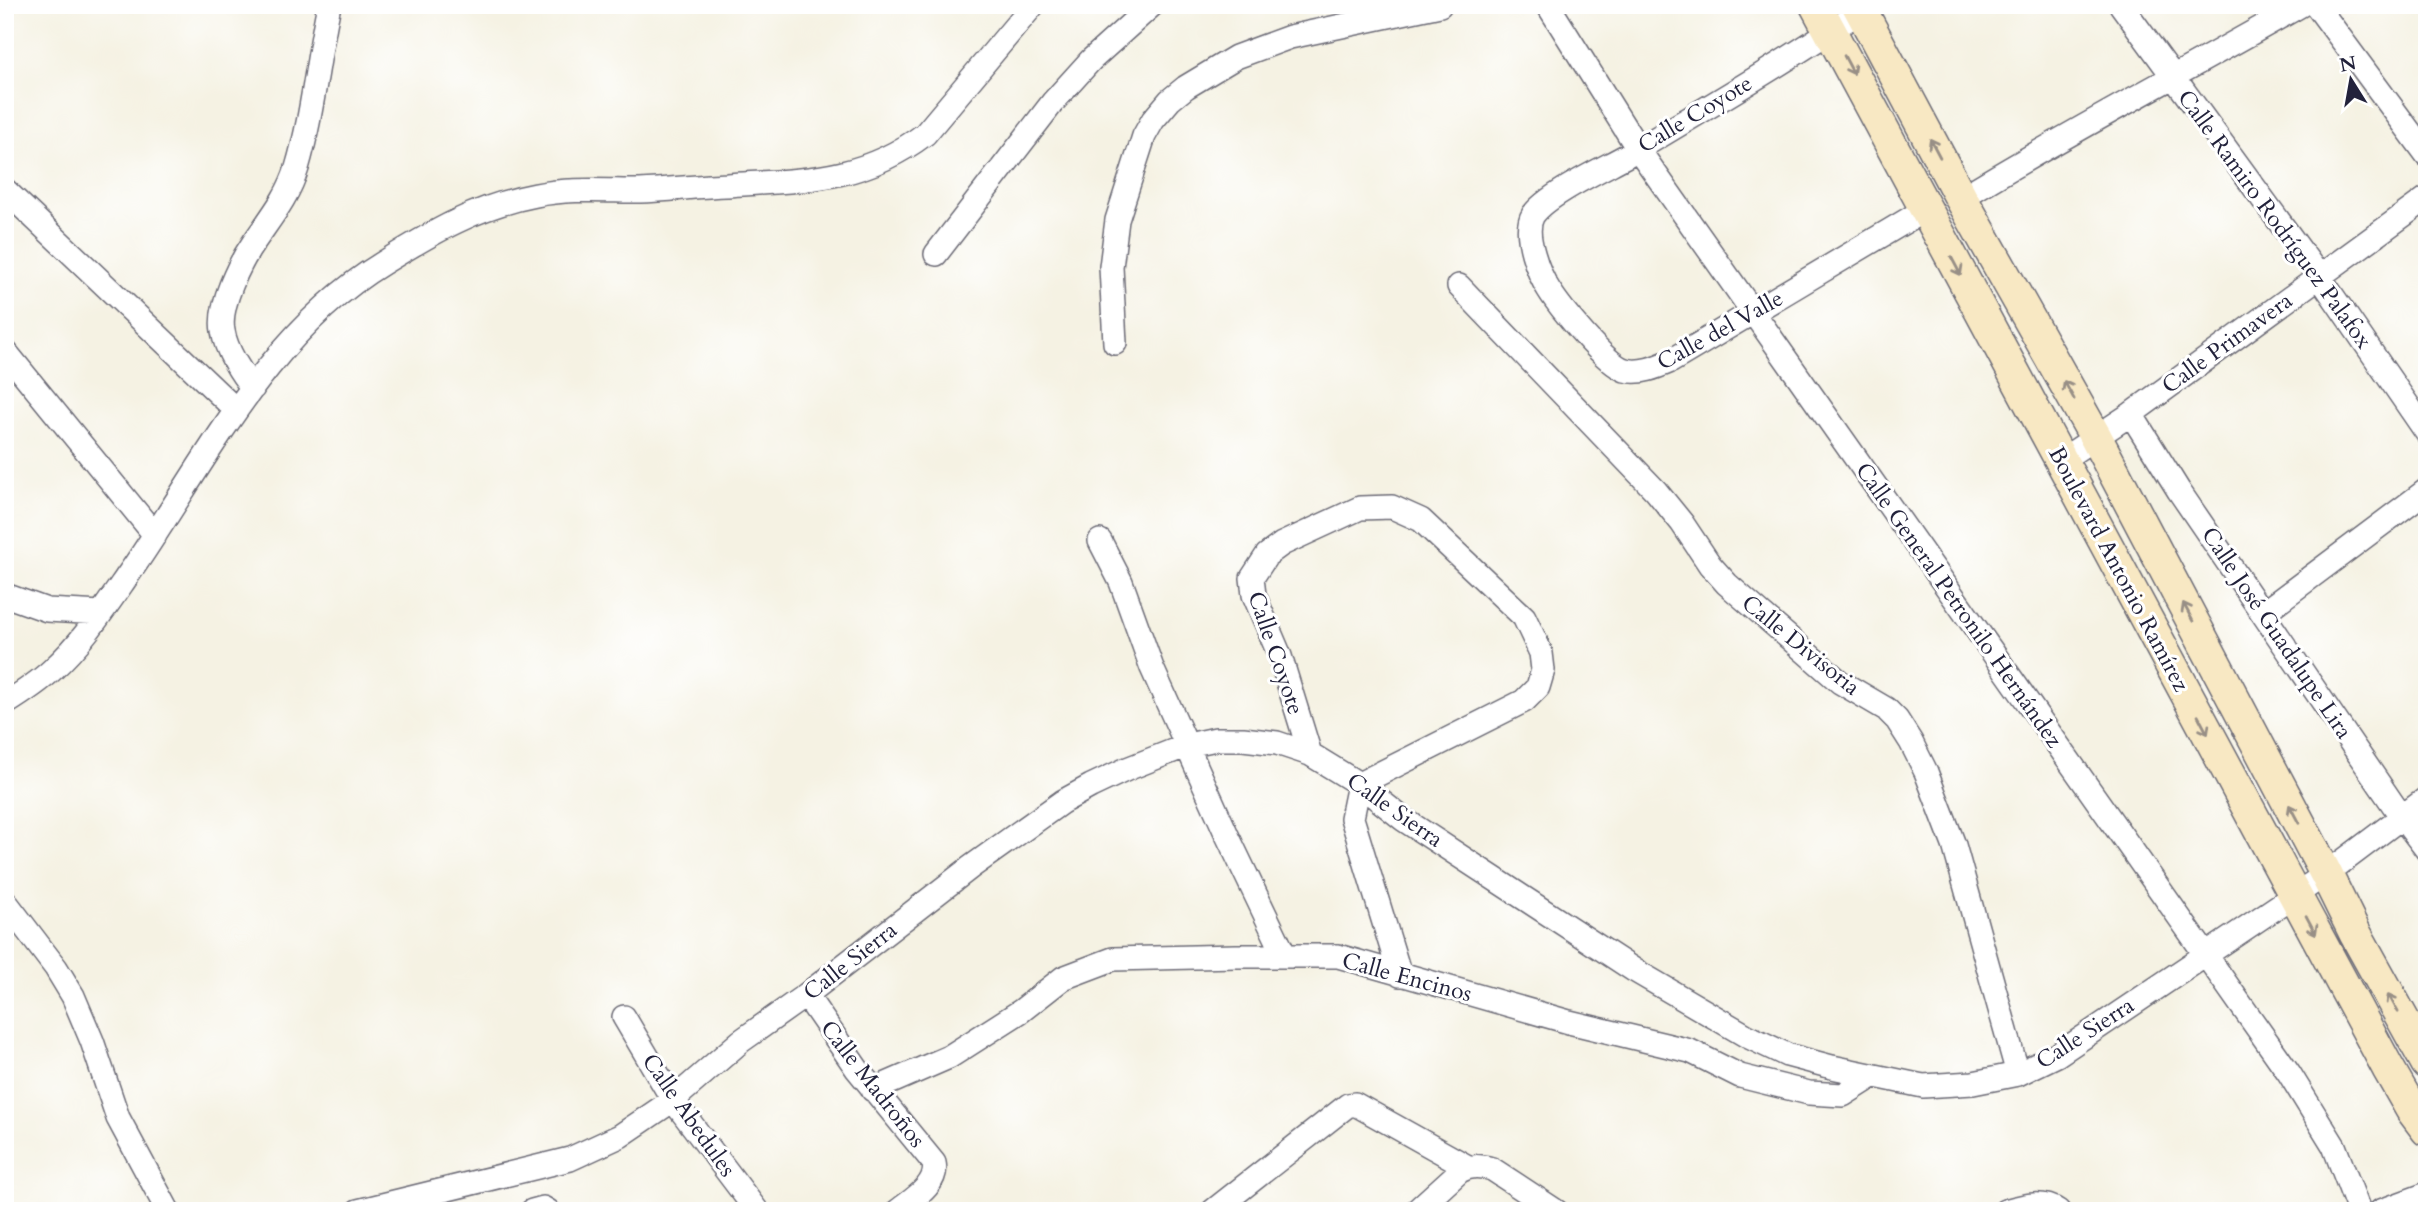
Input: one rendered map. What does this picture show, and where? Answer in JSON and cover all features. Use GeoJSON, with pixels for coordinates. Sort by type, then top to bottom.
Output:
{"type":"FeatureCollection","features":[{"type":"Feature","properties":{"kind":"main road","name":"Boulevard Antonio Ramírez"},"geometry":{"type":"LineString","coordinates":[[1863,7],[1961,198],[2095,436],[2355,933],[2427,1063]]}},
{"type":"Feature","properties":{"kind":"main road","name":"Boulevard Antonio Ramírez"},"geometry":{"type":"LineString","coordinates":[[1823,18],[2404,1097],[2427,1130]]}},
{"type":"Feature","properties":{"kind":"street"},"geometry":{"type":"LineString","coordinates":[[253,388],[240,372],[222,331],[224,312],[243,258],[281,205],[297,168],[312,112],[329,5]]}},
{"type":"Feature","properties":{"kind":"street"},"geometry":{"type":"LineString","coordinates":[[5,704],[51,672],[66,657],[101,613],[155,535],[236,410],[286,347],[332,299],[354,281],[447,224],[477,211],[538,194],[579,190],[642,191],[807,180],[835,176],[881,162],[925,134],[1033,5]]}},
{"type":"Feature","properties":{"kind":"street"},"geometry":{"type":"LineString","coordinates":[[936,254],[1053,102],[1091,60],[1152,5]]}},
{"type":"Feature","properties":{"kind":"street"},"geometry":{"type":"LineString","coordinates":[[1115,343],[1111,267],[1117,220],[1144,136],[1170,100],[1186,87],[1236,57],[1290,37],[1440,5]]}},
{"type":"Feature","properties":{"kind":"street","name":"Calle General Petronilo Hernández"},"geometry":{"type":"LineString","coordinates":[[1548,5],[1638,149],[2289,1073],[2334,1146],[2359,1211]]}},
{"type":"Feature","properties":{"kind":"street","name":"Calle Ramiro Rodríguez Palafox"},"geometry":{"type":"LineString","coordinates":[[2121,5],[2319,276],[2427,433]]}},
{"type":"Feature","properties":{"kind":"street"},"geometry":{"type":"LineString","coordinates":[[1961,198],[2051,143],[2301,5]]}},
{"type":"Feature","properties":{"kind":"street"},"geometry":{"type":"LineString","coordinates":[[2316,5],[2427,155]]}},
{"type":"Feature","properties":{"kind":"street","name":"Calle Coyote"},"geometry":{"type":"LineString","coordinates":[[1530,229],[1534,213],[1556,196],[1638,149],[1823,18],[1863,7]]}},
{"type":"Feature","properties":{"kind":"street"},"geometry":{"type":"LineString","coordinates":[[5,190],[236,410]]}},
{"type":"Feature","properties":{"kind":"street","name":"Calle Primavera"},"geometry":{"type":"LineString","coordinates":[[2060,461],[2131,414],[2427,198]]}},
{"type":"Feature","properties":{"kind":"street","name":"Calle del Valle"},"geometry":{"type":"LineString","coordinates":[[1530,229],[1532,251],[1549,290],[1594,346],[1622,369],[1648,369],[1671,360],[1926,209]]}},
{"type":"Feature","properties":{"kind":"street","name":"Calle Divisoria"},"geometry":{"type":"LineString","coordinates":[[1459,286],[1656,491],[1727,584],[1840,682],[1886,709],[1897,720],[1926,772],[1954,845],[2018,1074]]}},
{"type":"Feature","properties":{"kind":"street"},"geometry":{"type":"LineString","coordinates":[[5,351],[155,535]]}},
{"type":"Feature","properties":{"kind":"street","name":"Calle José Guadalupe Lira"},"geometry":{"type":"LineString","coordinates":[[2131,414],[2179,491],[2427,850]]}},
{"type":"Feature","properties":{"kind":"street"},"geometry":{"type":"LineString","coordinates":[[2264,612],[2427,491]]}},
{"type":"Feature","properties":{"kind":"street","name":"Calle Coyote"},"geometry":{"type":"LineString","coordinates":[[1310,754],[1280,656],[1254,595],[1252,578],[1267,555],[1282,544],[1360,508],[1392,507],[1420,520],[1524,617],[1541,653],[1543,670],[1538,687],[1524,702],[1359,785]]}},
{"type":"Feature","properties":{"kind":"street"},"geometry":{"type":"LineString","coordinates":[[1100,541],[1121,582],[1152,668],[1285,956]]}},
{"type":"Feature","properties":{"kind":"street"},"geometry":{"type":"LineString","coordinates":[[5,595],[47,610],[101,613]]}},
{"type":"Feature","properties":{"kind":"street","name":"Calle Sierra"},"geometry":{"type":"LineString","coordinates":[[358,1211],[570,1159],[620,1136],[673,1100],[741,1041],[806,995],[971,867],[1062,802],[1091,786],[1188,745],[1216,739],[1277,743],[1310,754],[1359,785],[1403,820],[1634,970],[1747,1036],[1787,1055],[1923,1086],[1973,1083],[2018,1074],[2057,1055],[2326,874],[2427,798]]}},
{"type":"Feature","properties":{"kind":"street"},"geometry":{"type":"LineString","coordinates":[[1359,785],[1352,818],[1400,975]]}},
{"type":"Feature","properties":{"kind":"street"},"geometry":{"type":"LineString","coordinates":[[6,902],[56,968],[73,996],[92,1041],[118,1118],[168,1211]]}},
{"type":"Feature","properties":{"kind":"street","name":"Calle Encinos"},"geometry":{"type":"LineString","coordinates":[[873,1090],[949,1057],[1021,1011],[1063,978],[1113,959],[1285,956],[1338,956],[1400,975],[1690,1051],[1740,1076],[1810,1093],[1843,1095],[1873,1076]]}},
{"type":"Feature","properties":{"kind":"street","name":"Calle Madroños"},"geometry":{"type":"LineString","coordinates":[[806,995],[873,1090],[934,1163],[935,1175],[932,1182],[898,1211]]}},
{"type":"Feature","properties":{"kind":"street","name":"Calle Abedules"},"geometry":{"type":"LineString","coordinates":[[624,1017],[673,1100],[757,1211]]}},
{"type":"Feature","properties":{"kind":"street"},"geometry":{"type":"LineString","coordinates":[[1213,1211],[1348,1105],[1355,1104],[1468,1167],[1492,1169],[1556,1211]]}},
{"type":"Feature","properties":{"kind":"street"},"geometry":{"type":"LineString","coordinates":[[1416,1211],[1460,1171],[1468,1167]]}},
{"type":"Feature","properties":{"kind":"street"},"geometry":{"type":"LineString","coordinates":[[2381,1211],[2427,1194]]}},
{"type":"Feature","properties":{"kind":"street"},"geometry":{"type":"LineString","coordinates":[[2005,1211],[2033,1205],[2049,1205],[2057,1210]]}}]}
